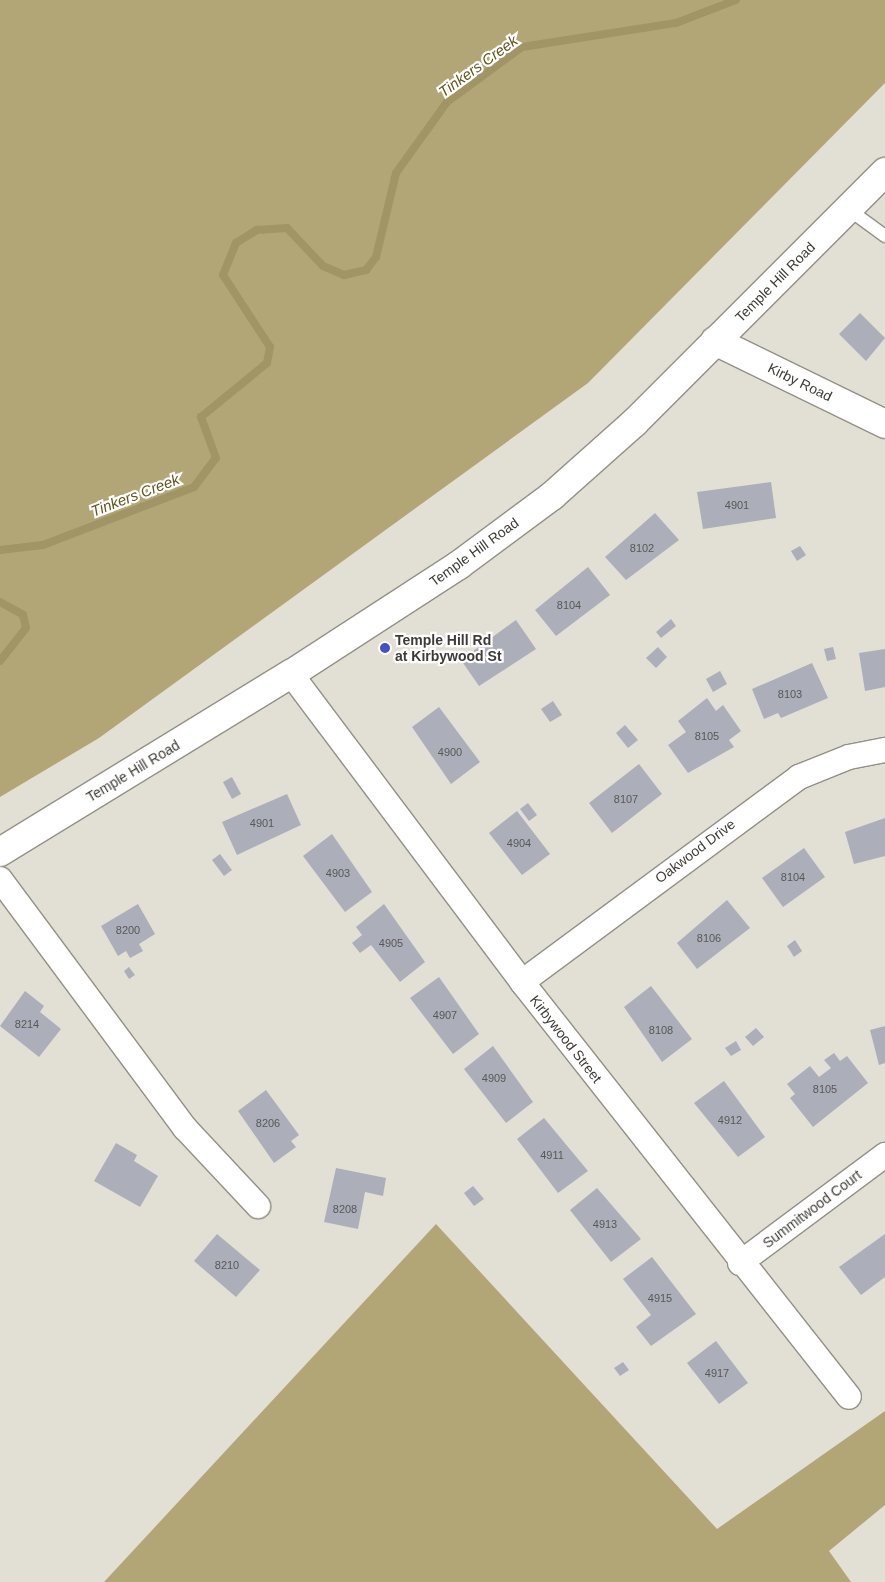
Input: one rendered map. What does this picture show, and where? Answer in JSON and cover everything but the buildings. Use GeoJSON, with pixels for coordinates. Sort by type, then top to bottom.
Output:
{"type":"FeatureCollection","features":[{"type":"Feature","properties":{"kind":"main road","name":"Temple Hill Road"},"geometry":{"type":"LineString","coordinates":[[0,852],[292,674],[459,565],[552,496],[715,341],[885,172]]}},
{"type":"Feature","properties":{"kind":"main road","name":"Kirby Road"},"geometry":{"type":"LineString","coordinates":[[715,341],[885,424]]}},
{"type":"Feature","properties":{"kind":"street","name":"Kirbywood Street"},"geometry":{"type":"LineString","coordinates":[[292,674],[522,982],[740,1263],[849,1397]]}},
{"type":"Feature","properties":{"kind":"street","name":"Oakwood Drive"},"geometry":{"type":"LineString","coordinates":[[522,982],[799,777],[849,756],[885,750]]}},
{"type":"Feature","properties":{"kind":"street"},"geometry":{"type":"LineString","coordinates":[[0,879],[185,1128],[258,1206]]}},
{"type":"Feature","properties":{"kind":"street","name":"Summitwood Court"},"geometry":{"type":"LineString","coordinates":[[740,1263],[885,1155]]}},
{"type":"Feature","properties":{"kind":"lane"},"geometry":{"type":"LineString","coordinates":[[848,209],[885,236]]}},
{"type":"Feature","properties":{"kind":"shaded area"},"geometry":{"type":"Polygon","coordinates":[[[0,0],[885,0],[885,83],[588,383],[99,738],[0,797],[0,0]]]}},
{"type":"Feature","properties":{"kind":"shaded area"},"geometry":{"type":"Polygon","coordinates":[[[436,1224],[717,1529],[885,1411],[885,1505],[829,1551],[851,1582],[104,1582],[436,1224]]]}},
{"type":"Feature","properties":{"kind":"waterway","name":"Tinkers Creek"},"geometry":{"type":"LineString","coordinates":[[0,550],[43,545],[194,487],[216,458],[201,417],[267,363],[270,347],[223,275],[236,243],[257,230],[287,228],[323,266],[344,275],[366,270],[376,257],[396,173],[447,102],[522,47],[676,23],[736,0]]}},
{"type":"Feature","properties":{"kind":"waterway","name":"Tinkers Creek"},"geometry":{"type":"LineString","coordinates":[[0,602],[23,615],[26,628],[0,661]]}},
{"type":"Feature","properties":{"kind":"place","name":"Temple Hill Rd at Kirbywood St"},"geometry":{"type":"Point","coordinates":[385,648]}}]}
